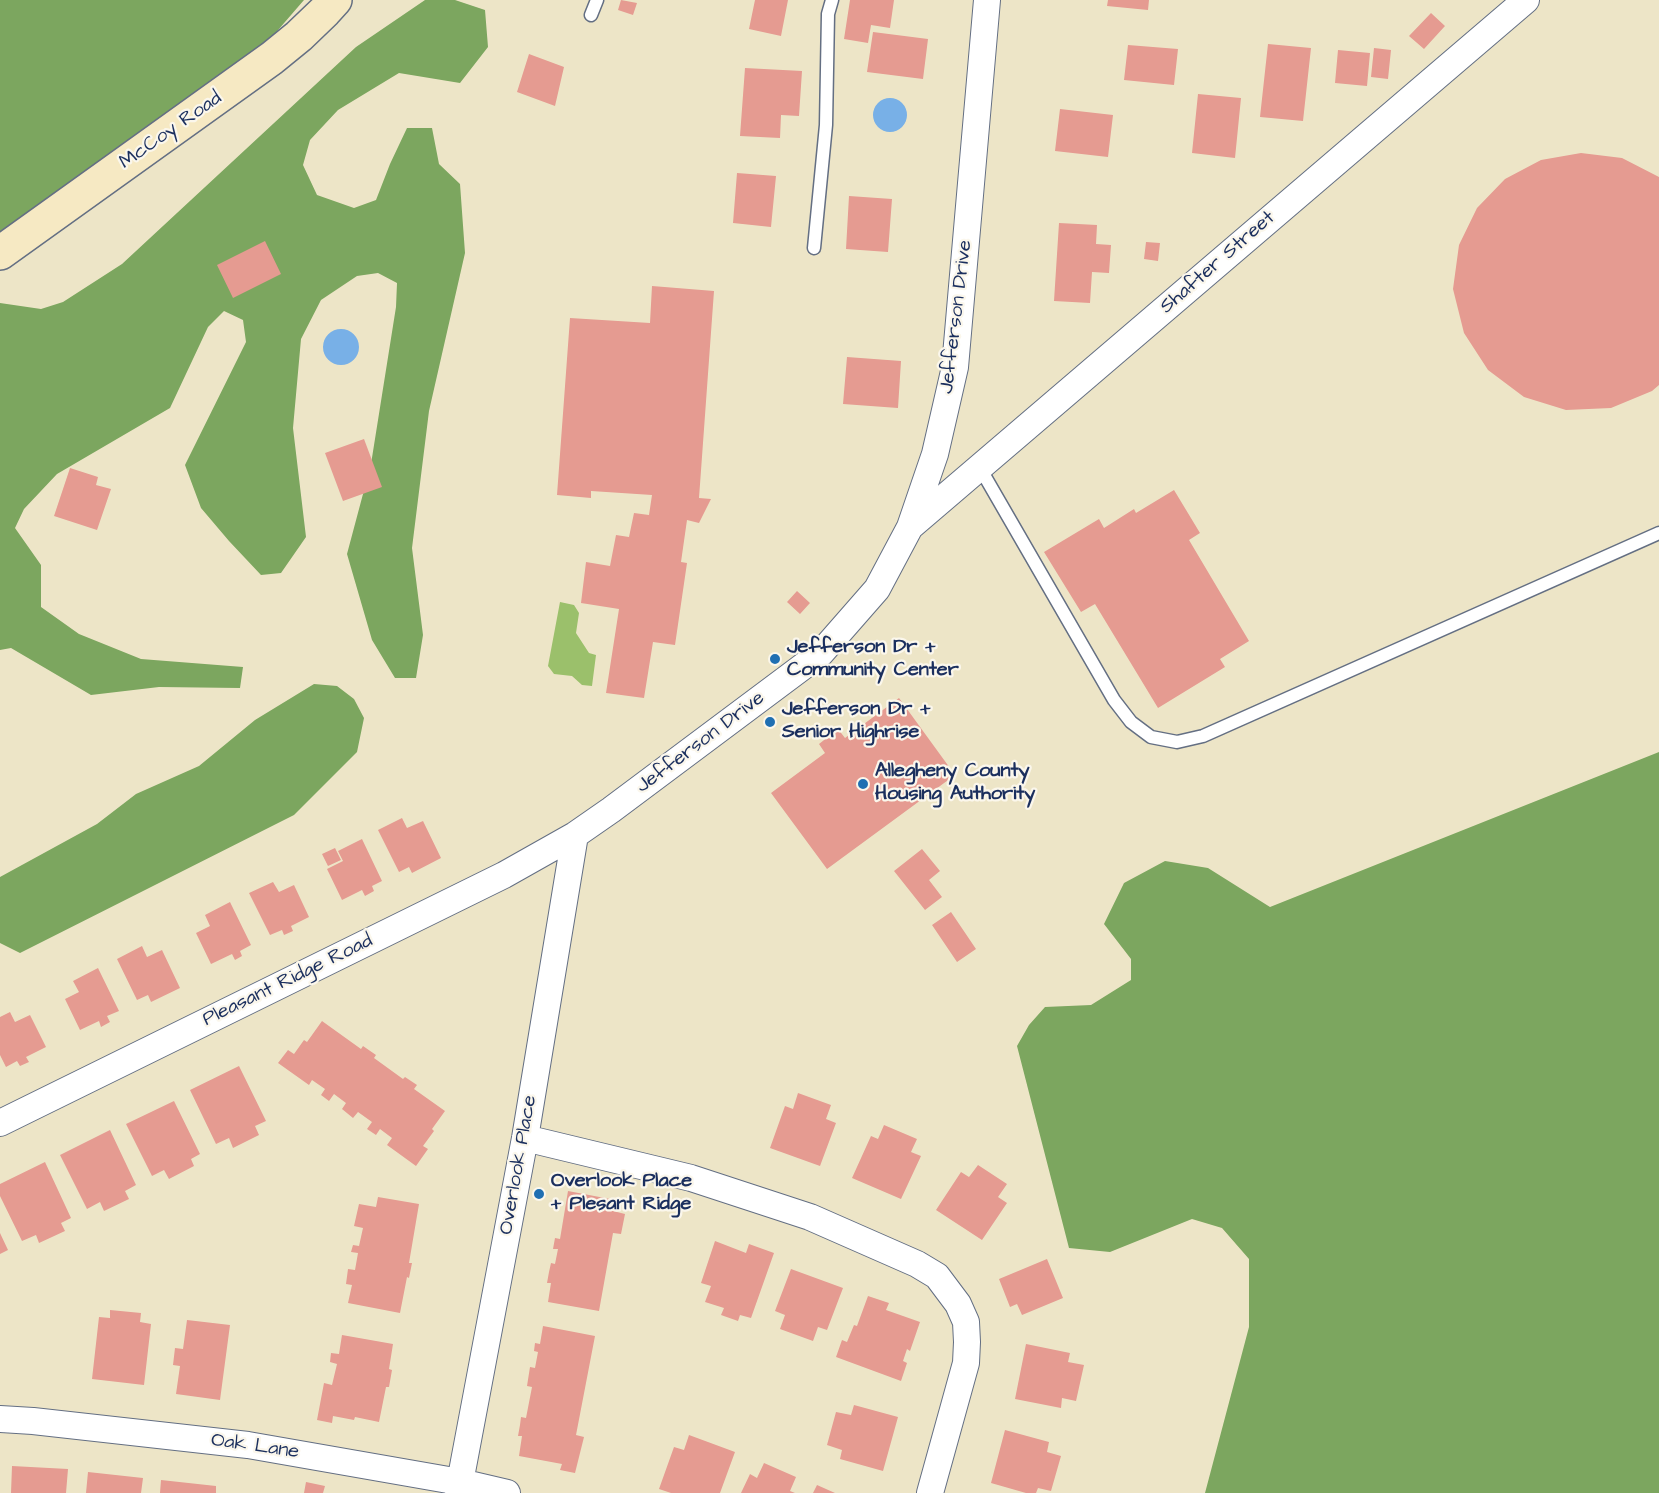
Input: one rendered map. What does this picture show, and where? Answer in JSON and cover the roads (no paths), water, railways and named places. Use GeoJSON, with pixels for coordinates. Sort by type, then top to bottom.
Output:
{"type":"FeatureCollection","features":[{"type":"Feature","properties":{"kind":"street","name":"McCoy Road"},"geometry":{"type":"LineString","coordinates":[[0,253],[272,58],[299,36],[334,0]]}},
{"type":"Feature","properties":{"kind":"street","name":"Jefferson Drive"},"geometry":{"type":"LineString","coordinates":[[575,835],[820,653],[877,589],[910,526],[935,454],[955,367],[987,0]]}},
{"type":"Feature","properties":{"kind":"street","name":"Shafter Street"},"geometry":{"type":"LineString","coordinates":[[910,526],[1526,0]]}},
{"type":"Feature","properties":{"kind":"street","name":"Pleasant Ridge Road"},"geometry":{"type":"LineString","coordinates":[[0,1123],[504,875],[575,835]]}},
{"type":"Feature","properties":{"kind":"street","name":"Overlook Place"},"geometry":{"type":"LineString","coordinates":[[459,1487],[525,1138],[575,835]]}},
{"type":"Feature","properties":{"kind":"street"},"geometry":{"type":"LineString","coordinates":[[525,1138],[691,1178],[810,1217],[906,1259],[937,1276],[958,1304],[966,1322],[967,1342],[966,1363],[930,1493]]}},
{"type":"Feature","properties":{"kind":"street","name":"Oak Lane"},"geometry":{"type":"LineString","coordinates":[[0,1419],[248,1444],[459,1487],[507,1493]]}},
{"type":"Feature","properties":{"kind":"lane"},"geometry":{"type":"LineString","coordinates":[[591,15],[597,0]]}},
{"type":"Feature","properties":{"kind":"lane"},"geometry":{"type":"LineString","coordinates":[[814,248],[826,125],[828,14],[832,0]]}},
{"type":"Feature","properties":{"kind":"lane"},"geometry":{"type":"LineString","coordinates":[[980,468],[1120,707],[1131,722],[1151,737],[1177,742],[1203,736],[1659,533]]}},
{"type":"Feature","properties":{"kind":"water"},"geometry":{"type":"Polygon","coordinates":[[[890,98],[902,103],[907,115],[902,127],[890,132],[878,127],[873,115],[878,103],[890,98]]]}},
{"type":"Feature","properties":{"kind":"water"},"geometry":{"type":"Polygon","coordinates":[[[341,329],[354,334],[359,347],[354,360],[341,365],[328,360],[323,347],[328,334],[341,329]]]}},
{"type":"Feature","properties":{"kind":"place","name":"Jefferson Dr + Community Center"},"geometry":{"type":"Point","coordinates":[775,659]}},
{"type":"Feature","properties":{"kind":"place","name":"Jefferson Dr + Senior Highrise"},"geometry":{"type":"Point","coordinates":[770,722]}},
{"type":"Feature","properties":{"kind":"place","name":"Allegheny County Housing Authority"},"geometry":{"type":"Point","coordinates":[863,784]}},
{"type":"Feature","properties":{"kind":"place","name":"Overlook Place + Plesant Ridge"},"geometry":{"type":"Point","coordinates":[539,1194]}}]}
